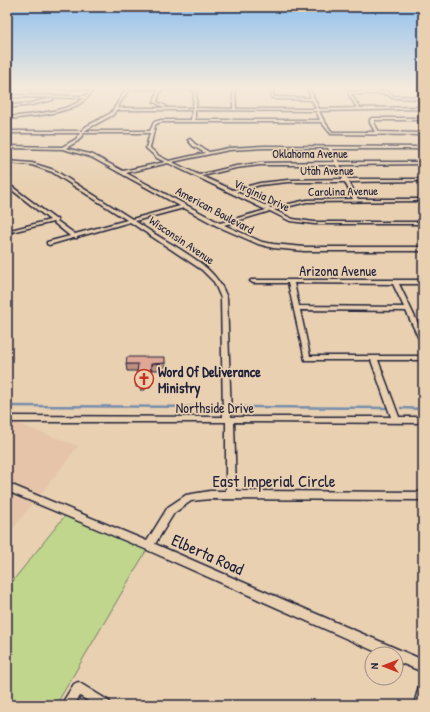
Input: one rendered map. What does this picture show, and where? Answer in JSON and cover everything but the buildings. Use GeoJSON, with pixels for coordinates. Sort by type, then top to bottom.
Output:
{"type":"FeatureCollection","features":[{"type":"Feature","properties":{"kind":"street"},"geometry":{"type":"LineString","coordinates":[[63,148],[77,140],[86,128],[102,120]]}},
{"type":"Feature","properties":{"kind":"street"},"geometry":{"type":"LineString","coordinates":[[7,132],[152,132],[153,126],[157,122],[189,120]]}},
{"type":"Feature","properties":{"kind":"street"},"geometry":{"type":"LineString","coordinates":[[222,120],[322,121],[331,133],[423,134]]}},
{"type":"Feature","properties":{"kind":"street"},"geometry":{"type":"LineString","coordinates":[[372,120],[378,134]]}},
{"type":"Feature","properties":{"kind":"street","name":"Virginia Drive"},"geometry":{"type":"LineString","coordinates":[[152,132],[148,148],[158,157],[292,220],[314,223],[423,223]]}},
{"type":"Feature","properties":{"kind":"street"},"geometry":{"type":"LineString","coordinates":[[190,140],[194,145],[208,152]]}},
{"type":"Feature","properties":{"kind":"street","name":"American Boulevard"},"geometry":{"type":"LineString","coordinates":[[7,147],[63,148],[92,156],[124,172],[219,225],[247,239],[260,243],[288,248],[423,249]]}},
{"type":"Feature","properties":{"kind":"street"},"geometry":{"type":"LineString","coordinates":[[329,147],[356,200]]}},
{"type":"Feature","properties":{"kind":"street"},"geometry":{"type":"LineString","coordinates":[[124,172],[208,152],[242,148],[423,148]]}},
{"type":"Feature","properties":{"kind":"street","name":"Wisconsin Avenue"},"geometry":{"type":"LineString","coordinates":[[7,162],[26,163],[47,168],[200,265],[212,276],[222,290],[225,309],[231,495]]}},
{"type":"Feature","properties":{"kind":"street","name":"Oklahoma Avenue"},"geometry":{"type":"LineString","coordinates":[[198,176],[229,168],[260,164],[423,163]]}},
{"type":"Feature","properties":{"kind":"street","name":"Utah Avenue"},"geometry":{"type":"LineString","coordinates":[[232,192],[247,186],[276,182],[423,180]]}},
{"type":"Feature","properties":{"kind":"street"},"geometry":{"type":"LineString","coordinates":[[7,184],[75,237]]}},
{"type":"Feature","properties":{"kind":"street","name":"Carolina Avenue"},"geometry":{"type":"LineString","coordinates":[[219,225],[269,210],[307,201],[423,200]]}},
{"type":"Feature","properties":{"kind":"street"},"geometry":{"type":"LineString","coordinates":[[49,244],[185,206]]}},
{"type":"Feature","properties":{"kind":"street"},"geometry":{"type":"LineString","coordinates":[[7,232],[55,220]]}},
{"type":"Feature","properties":{"kind":"street","name":"Arizona Avenue"},"geometry":{"type":"LineString","coordinates":[[253,281],[423,282]]}},
{"type":"Feature","properties":{"kind":"street"},"geometry":{"type":"LineString","coordinates":[[291,282],[307,358],[423,358]]}},
{"type":"Feature","properties":{"kind":"street"},"geometry":{"type":"LineString","coordinates":[[395,282],[423,341]]}},
{"type":"Feature","properties":{"kind":"street"},"geometry":{"type":"LineString","coordinates":[[297,308],[408,309]]}},
{"type":"Feature","properties":{"kind":"street"},"geometry":{"type":"LineString","coordinates":[[374,358],[396,420]]}},
{"type":"Feature","properties":{"kind":"street","name":"Northside Drive"},"geometry":{"type":"LineString","coordinates":[[7,419],[423,420]]}},
{"type":"Feature","properties":{"kind":"street","name":"Elberta Road"},"geometry":{"type":"LineString","coordinates":[[7,487],[149,546],[377,646]]}},
{"type":"Feature","properties":{"kind":"street","name":"East Imperial Circle"},"geometry":{"type":"LineString","coordinates":[[149,546],[171,510],[189,498],[210,495],[423,496]]}},
{"type":"Feature","properties":{"kind":"street","name":"Elberta Road"},"geometry":{"type":"LineString","coordinates":[[404,658],[423,666]]}},
{"type":"Feature","properties":{"kind":"street"},"geometry":{"type":"LineString","coordinates":[[67,705],[78,688],[105,705]]}},
{"type":"Feature","properties":{"kind":"street"},"geometry":{"type":"LineString","coordinates":[[420,705],[423,690]]}},
{"type":"Feature","properties":{"kind":"shaded area"},"geometry":{"type":"Polygon","coordinates":[[[7,420],[78,446],[7,536],[7,420]]]}},
{"type":"Feature","properties":{"kind":"green space"},"geometry":{"type":"Polygon","coordinates":[[[68,512],[149,546],[56,705],[7,705],[7,588],[68,512]]]}},
{"type":"Feature","properties":{"kind":"waterway"},"geometry":{"type":"LineString","coordinates":[[7,406],[224,407]]}},
{"type":"Feature","properties":{"kind":"waterway"},"geometry":{"type":"LineString","coordinates":[[235,407],[386,408]]}},
{"type":"Feature","properties":{"kind":"waterway"},"geometry":{"type":"LineString","coordinates":[[401,408],[423,409]]}},
{"type":"Feature","properties":{"kind":"place","name":"Word Of Deliverance Ministry"},"geometry":{"type":"Point","coordinates":[144,379]}}]}
